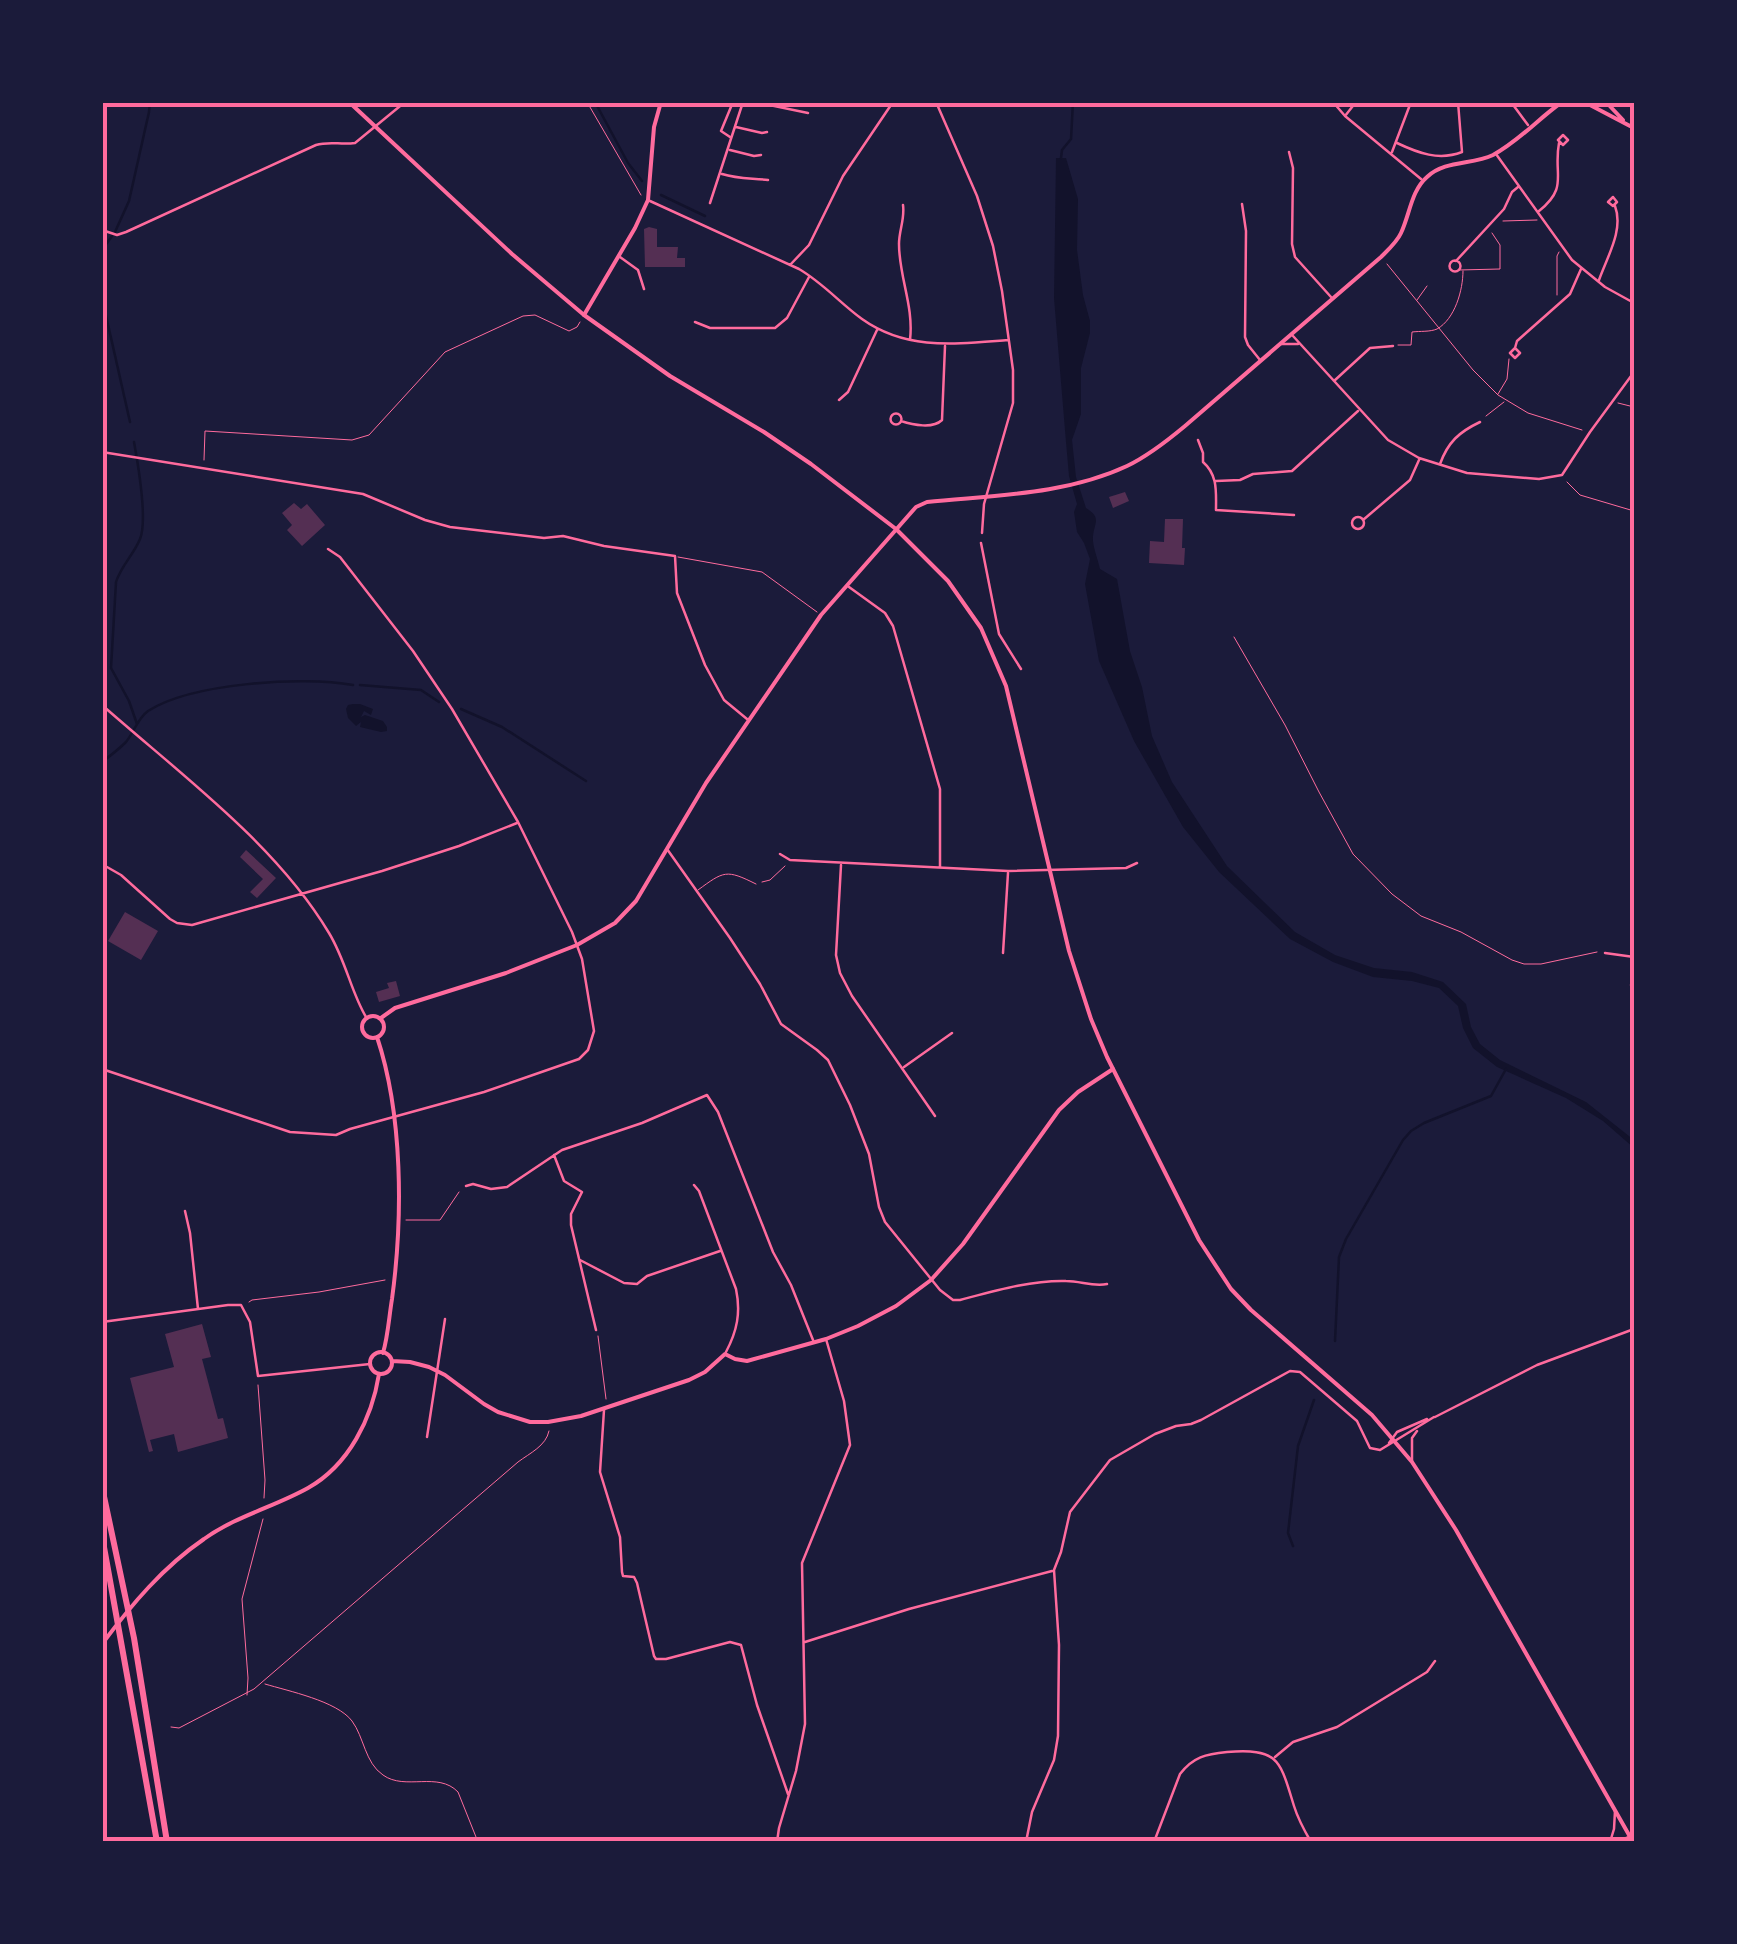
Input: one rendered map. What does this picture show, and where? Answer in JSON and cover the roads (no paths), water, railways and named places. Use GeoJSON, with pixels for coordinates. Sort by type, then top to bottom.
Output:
{"type":"FeatureCollection","features":[{"type":"Feature","properties":{"kind":"highway"},"geometry":{"type":"LineString","coordinates":[[102,1487],[134,1638],[167,1842]]}},
{"type":"Feature","properties":{"kind":"highway"},"geometry":{"type":"LineString","coordinates":[[102,1536],[157,1842]]}},
{"type":"Feature","properties":{"kind":"street"},"geometry":{"type":"LineString","coordinates":[[348,102],[512,254],[584,314],[670,376],[787,448],[896,528],[948,581],[992,649],[1006,686],[1076,977],[1091,1019],[1199,1240],[1231,1289],[1251,1310],[1348,1393],[1412,1462],[1456,1530],[1632,1839],[1616,1842]]}},
{"type":"Feature","properties":{"kind":"street"},"geometry":{"type":"LineString","coordinates":[[102,230],[117,235],[324,142],[355,143],[405,102]]}},
{"type":"Feature","properties":{"kind":"street"},"geometry":{"type":"LineString","coordinates":[[584,314],[648,200],[660,102]]}},
{"type":"Feature","properties":{"kind":"street"},"geometry":{"type":"LineString","coordinates":[[732,102],[721,131],[732,137]]}},
{"type":"Feature","properties":{"kind":"street"},"geometry":{"type":"LineString","coordinates":[[710,202],[743,102]]}},
{"type":"Feature","properties":{"kind":"street"},"geometry":{"type":"LineString","coordinates":[[756,102],[808,113]]}},
{"type":"Feature","properties":{"kind":"street"},"geometry":{"type":"LineString","coordinates":[[790,265],[809,246],[842,176],[893,102]]}},
{"type":"Feature","properties":{"kind":"street"},"geometry":{"type":"LineString","coordinates":[[936,102],[985,221],[1002,291],[1014,370],[1013,398],[987,496],[982,533]]}},
{"type":"Feature","properties":{"kind":"street"},"geometry":{"type":"LineString","coordinates":[[1333,102],[1422,180]]}},
{"type":"Feature","properties":{"kind":"street"},"geometry":{"type":"LineString","coordinates":[[1345,116],[1356,102]]}},
{"type":"Feature","properties":{"kind":"street"},"geometry":{"type":"LineString","coordinates":[[1391,153],[1411,102]]}},
{"type":"Feature","properties":{"kind":"street"},"geometry":{"type":"LineString","coordinates":[[1397,143],[1418,153],[1437,156],[1462,152],[1458,102]]}},
{"type":"Feature","properties":{"kind":"street"},"geometry":{"type":"LineString","coordinates":[[1606,102],[1632,127]]}},
{"type":"Feature","properties":{"kind":"street"},"geometry":{"type":"LineString","coordinates":[[1615,102],[1619,116]]}},
{"type":"Feature","properties":{"kind":"street"},"geometry":{"type":"LineString","coordinates":[[380,1018],[395,1008],[506,973],[577,945],[621,917],[636,901],[696,800],[821,614],[923,502],[1068,485],[1122,468],[1152,452],[1185,426],[1381,257],[1401,234],[1422,180],[1440,168],[1496,154],[1560,104],[1590,105],[1632,127]]}},
{"type":"Feature","properties":{"kind":"street"},"geometry":{"type":"LineString","coordinates":[[1513,105],[1530,128]]}},
{"type":"Feature","properties":{"kind":"street"},"geometry":{"type":"LineString","coordinates":[[735,127],[767,132]]}},
{"type":"Feature","properties":{"kind":"street"},"geometry":{"type":"LineString","coordinates":[[1538,212],[1558,188],[1560,143]]}},
{"type":"Feature","properties":{"kind":"street"},"geometry":{"type":"LineString","coordinates":[[728,150],[761,155]]}},
{"type":"Feature","properties":{"kind":"street"},"geometry":{"type":"LineString","coordinates":[[1289,152],[1293,168],[1294,254],[1332,298]]}},
{"type":"Feature","properties":{"kind":"street"},"geometry":{"type":"LineString","coordinates":[[1496,154],[1581,269],[1634,303]]}},
{"type":"Feature","properties":{"kind":"street"},"geometry":{"type":"LineString","coordinates":[[720,174],[768,180]]}},
{"type":"Feature","properties":{"kind":"street"},"geometry":{"type":"LineString","coordinates":[[1456,261],[1461,270],[1454,272],[1451,262],[1489,226],[1519,186]]}},
{"type":"Feature","properties":{"kind":"street"},"geometry":{"type":"LineString","coordinates":[[648,200],[810,276],[878,329],[910,341],[945,344],[1010,340]]}},
{"type":"Feature","properties":{"kind":"street"},"geometry":{"type":"LineString","coordinates":[[1242,204],[1246,231],[1245,338],[1261,361]]}},
{"type":"Feature","properties":{"kind":"street"},"geometry":{"type":"LineString","coordinates":[[904,205],[899,243],[910,309],[910,341]]}},
{"type":"Feature","properties":{"kind":"street"},"geometry":{"type":"LineString","coordinates":[[1598,281],[1616,235],[1615,206]]}},
{"type":"Feature","properties":{"kind":"street"},"geometry":{"type":"LineString","coordinates":[[619,256],[634,264],[644,289]]}},
{"type":"Feature","properties":{"kind":"street"},"geometry":{"type":"LineString","coordinates":[[1515,348],[1519,349],[1517,358],[1510,351],[1517,341],[1570,294],[1581,269]]}},
{"type":"Feature","properties":{"kind":"street"},"geometry":{"type":"LineString","coordinates":[[695,322],[710,328],[774,328],[787,318],[810,276]]}},
{"type":"Feature","properties":{"kind":"street"},"geometry":{"type":"LineString","coordinates":[[839,400],[848,392],[878,329]]}},
{"type":"Feature","properties":{"kind":"street"},"geometry":{"type":"LineString","coordinates":[[1292,334],[1388,440],[1419,458],[1467,473],[1539,479],[1562,475],[1634,372]]}},
{"type":"Feature","properties":{"kind":"street"},"geometry":{"type":"LineString","coordinates":[[902,421],[934,425],[942,420],[945,344]]}},
{"type":"Feature","properties":{"kind":"street"},"geometry":{"type":"LineString","coordinates":[[1281,344],[1300,344]]}},
{"type":"Feature","properties":{"kind":"street"},"geometry":{"type":"LineString","coordinates":[[1333,382],[1370,348],[1393,346]]}},
{"type":"Feature","properties":{"kind":"street"},"geometry":{"type":"LineString","coordinates":[[1216,481],[1292,471],[1359,410]]}},
{"type":"Feature","properties":{"kind":"street"},"geometry":{"type":"LineString","coordinates":[[1440,465],[1446,447],[1480,422]]}},
{"type":"Feature","properties":{"kind":"street"},"geometry":{"type":"LineString","coordinates":[[1198,440],[1203,462],[1216,481],[1216,510],[1294,515]]}},
{"type":"Feature","properties":{"kind":"street"},"geometry":{"type":"LineString","coordinates":[[102,452],[363,494],[450,527],[544,538],[564,536],[675,556],[677,593],[705,665],[724,700],[748,720]]}},
{"type":"Feature","properties":{"kind":"street"},"geometry":{"type":"LineString","coordinates":[[1363,520],[1410,480],[1419,458]]}},
{"type":"Feature","properties":{"kind":"street"},"geometry":{"type":"LineString","coordinates":[[980,543],[996,624],[1020,669]]}},
{"type":"Feature","properties":{"kind":"street"},"geometry":{"type":"LineString","coordinates":[[102,1069],[301,1134],[336,1135],[484,1092],[578,1059],[588,1050],[593,1020],[577,945],[518,822],[413,651],[340,557],[328,549]]}},
{"type":"Feature","properties":{"kind":"street"},"geometry":{"type":"LineString","coordinates":[[846,584],[884,613],[892,626],[940,790],[940,868]]}},
{"type":"Feature","properties":{"kind":"street"},"geometry":{"type":"LineString","coordinates":[[102,705],[280,866],[339,951],[366,1018]]}},
{"type":"Feature","properties":{"kind":"street"},"geometry":{"type":"LineString","coordinates":[[107,867],[170,919],[185,925],[200,924],[459,846],[518,822]]}},
{"type":"Feature","properties":{"kind":"street"},"geometry":{"type":"LineString","coordinates":[[667,849],[760,984],[780,1024],[828,1060],[868,1154],[885,1222],[948,1297],[960,1300],[1050,1282],[1107,1284]]}},
{"type":"Feature","properties":{"kind":"street"},"geometry":{"type":"LineString","coordinates":[[780,854],[790,860],[1008,872],[1126,868],[1137,863]]}},
{"type":"Feature","properties":{"kind":"street"},"geometry":{"type":"LineString","coordinates":[[842,863],[836,955],[844,984],[935,1116]]}},
{"type":"Feature","properties":{"kind":"street"},"geometry":{"type":"LineString","coordinates":[[1004,953],[1008,872]]}},
{"type":"Feature","properties":{"kind":"street"},"geometry":{"type":"LineString","coordinates":[[1605,953],[1634,957]]}},
{"type":"Feature","properties":{"kind":"street"},"geometry":{"type":"LineString","coordinates":[[366,1018],[380,1018],[384,1029],[377,1037],[368,1037],[362,1031],[362,1023],[366,1018]]}},
{"type":"Feature","properties":{"kind":"street"},"geometry":{"type":"LineString","coordinates":[[902,1068],[952,1033]]}},
{"type":"Feature","properties":{"kind":"street"},"geometry":{"type":"LineString","coordinates":[[377,1037],[389,1080],[398,1190],[395,1279],[383,1352]]}},
{"type":"Feature","properties":{"kind":"street"},"geometry":{"type":"LineString","coordinates":[[725,1354],[747,1361],[826,1338],[880,1315],[931,1280],[963,1244],[1059,1110],[1078,1092],[1114,1069]]}},
{"type":"Feature","properties":{"kind":"street"},"geometry":{"type":"LineString","coordinates":[[466,1186],[507,1187],[575,1144],[642,1123],[707,1095],[718,1112],[773,1252],[814,1342]]}},
{"type":"Feature","properties":{"kind":"street"},"geometry":{"type":"LineString","coordinates":[[554,1155],[564,1181],[582,1192],[572,1214],[596,1330]]}},
{"type":"Feature","properties":{"kind":"street"},"geometry":{"type":"LineString","coordinates":[[383,1352],[392,1361],[438,1371],[498,1412],[530,1422],[548,1422],[606,1408],[704,1372],[725,1354],[737,1328],[739,1303],[694,1185]]}},
{"type":"Feature","properties":{"kind":"street"},"geometry":{"type":"LineString","coordinates":[[185,1212],[198,1310]]}},
{"type":"Feature","properties":{"kind":"street"},"geometry":{"type":"LineString","coordinates":[[579,1260],[624,1283],[636,1284],[647,1276],[721,1250]]}},
{"type":"Feature","properties":{"kind":"street"},"geometry":{"type":"LineString","coordinates":[[102,1322],[241,1305],[250,1322],[258,1376],[370,1364]]}},
{"type":"Feature","properties":{"kind":"street"},"geometry":{"type":"LineString","coordinates":[[427,1437],[445,1319]]}},
{"type":"Feature","properties":{"kind":"street"},"geometry":{"type":"LineString","coordinates":[[1394,1439],[1397,1432],[1537,1365],[1634,1328]]}},
{"type":"Feature","properties":{"kind":"street"},"geometry":{"type":"LineString","coordinates":[[777,1842],[805,1724],[802,1563],[850,1445],[844,1401],[826,1338]]}},
{"type":"Feature","properties":{"kind":"street"},"geometry":{"type":"LineString","coordinates":[[370,1364],[374,1355],[383,1352]]}},
{"type":"Feature","properties":{"kind":"street"},"geometry":{"type":"LineString","coordinates":[[378,1374],[390,1369],[392,1361]]}},
{"type":"Feature","properties":{"kind":"street"},"geometry":{"type":"LineString","coordinates":[[370,1364],[378,1374]]}},
{"type":"Feature","properties":{"kind":"street"},"geometry":{"type":"LineString","coordinates":[[1026,1842],[1028,1823],[1054,1760],[1058,1736],[1059,1646],[1054,1570],[1070,1512],[1110,1460],[1155,1434],[1200,1420],[1294,1370],[1357,1421],[1370,1448],[1380,1450],[1423,1426]]}},
{"type":"Feature","properties":{"kind":"street"},"geometry":{"type":"LineString","coordinates":[[102,1644],[139,1597],[186,1551],[218,1529],[310,1487],[342,1459],[365,1423],[378,1374]]}},
{"type":"Feature","properties":{"kind":"street"},"geometry":{"type":"LineString","coordinates":[[606,1408],[602,1480],[617,1525],[623,1576],[631,1576],[637,1583],[654,1656],[666,1659],[730,1642],[741,1645],[788,1794]]}},
{"type":"Feature","properties":{"kind":"street"},"geometry":{"type":"LineString","coordinates":[[1412,1462],[1412,1438],[1434,1417]]}},
{"type":"Feature","properties":{"kind":"street"},"geometry":{"type":"LineString","coordinates":[[804,1642],[1054,1570]]}},
{"type":"Feature","properties":{"kind":"street"},"geometry":{"type":"LineString","coordinates":[[1274,1758],[1293,1742],[1325,1732],[1363,1711],[1426,1672],[1435,1661]]}},
{"type":"Feature","properties":{"kind":"street"},"geometry":{"type":"LineString","coordinates":[[1154,1842],[1180,1774],[1193,1760],[1202,1755],[1249,1750],[1274,1758],[1284,1770],[1300,1822],[1311,1842]]}},
{"type":"Feature","properties":{"kind":"street"},"geometry":{"type":"LineString","coordinates":[[1610,1842],[1615,1810]]}},
{"type":"Feature","properties":{"kind":"lane"},"geometry":{"type":"LineString","coordinates":[[1513,105],[1519,102]]}},
{"type":"Feature","properties":{"kind":"lane"},"geometry":{"type":"LineString","coordinates":[[675,556],[762,572],[821,614]]}},
{"type":"Feature","properties":{"kind":"lane"},"geometry":{"type":"LineString","coordinates":[[697,891],[725,872],[756,884]]}},
{"type":"Feature","properties":{"kind":"waterway"},"geometry":{"type":"LineString","coordinates":[[115,232],[129,201],[150,102]]}},
{"type":"Feature","properties":{"kind":"waterway"},"geometry":{"type":"LineString","coordinates":[[595,102],[642,181]]}},
{"type":"Feature","properties":{"kind":"waterway"},"geometry":{"type":"LineString","coordinates":[[1061,158],[1071,139],[1073,102]]}},
{"type":"Feature","properties":{"kind":"waterway"},"geometry":{"type":"LineString","coordinates":[[661,195],[705,216]]}},
{"type":"Feature","properties":{"kind":"waterway"},"geometry":{"type":"LineString","coordinates":[[102,250],[112,236]]}},
{"type":"Feature","properties":{"kind":"waterway"},"geometry":{"type":"LineString","coordinates":[[102,298],[130,422]]}},
{"type":"Feature","properties":{"kind":"waterway"},"geometry":{"type":"LineString","coordinates":[[134,442],[142,491],[142,530],[116,582],[111,668],[137,724]]}},
{"type":"Feature","properties":{"kind":"waterway"},"geometry":{"type":"LineString","coordinates":[[102,762],[126,742],[141,717],[167,701],[248,684],[305,681],[353,685]]}},
{"type":"Feature","properties":{"kind":"waterway"},"geometry":{"type":"LineString","coordinates":[[360,685],[421,690],[439,702]]}},
{"type":"Feature","properties":{"kind":"waterway"},"geometry":{"type":"LineString","coordinates":[[461,709],[502,727],[586,781]]}},
{"type":"Feature","properties":{"kind":"waterway"},"geometry":{"type":"LineString","coordinates":[[1335,1341],[1339,1257],[1403,1140],[1424,1123],[1491,1096],[1506,1069]]}},
{"type":"Feature","properties":{"kind":"waterway"},"geometry":{"type":"LineString","coordinates":[[1293,1546],[1288,1533],[1298,1446],[1314,1400]]}}]}
